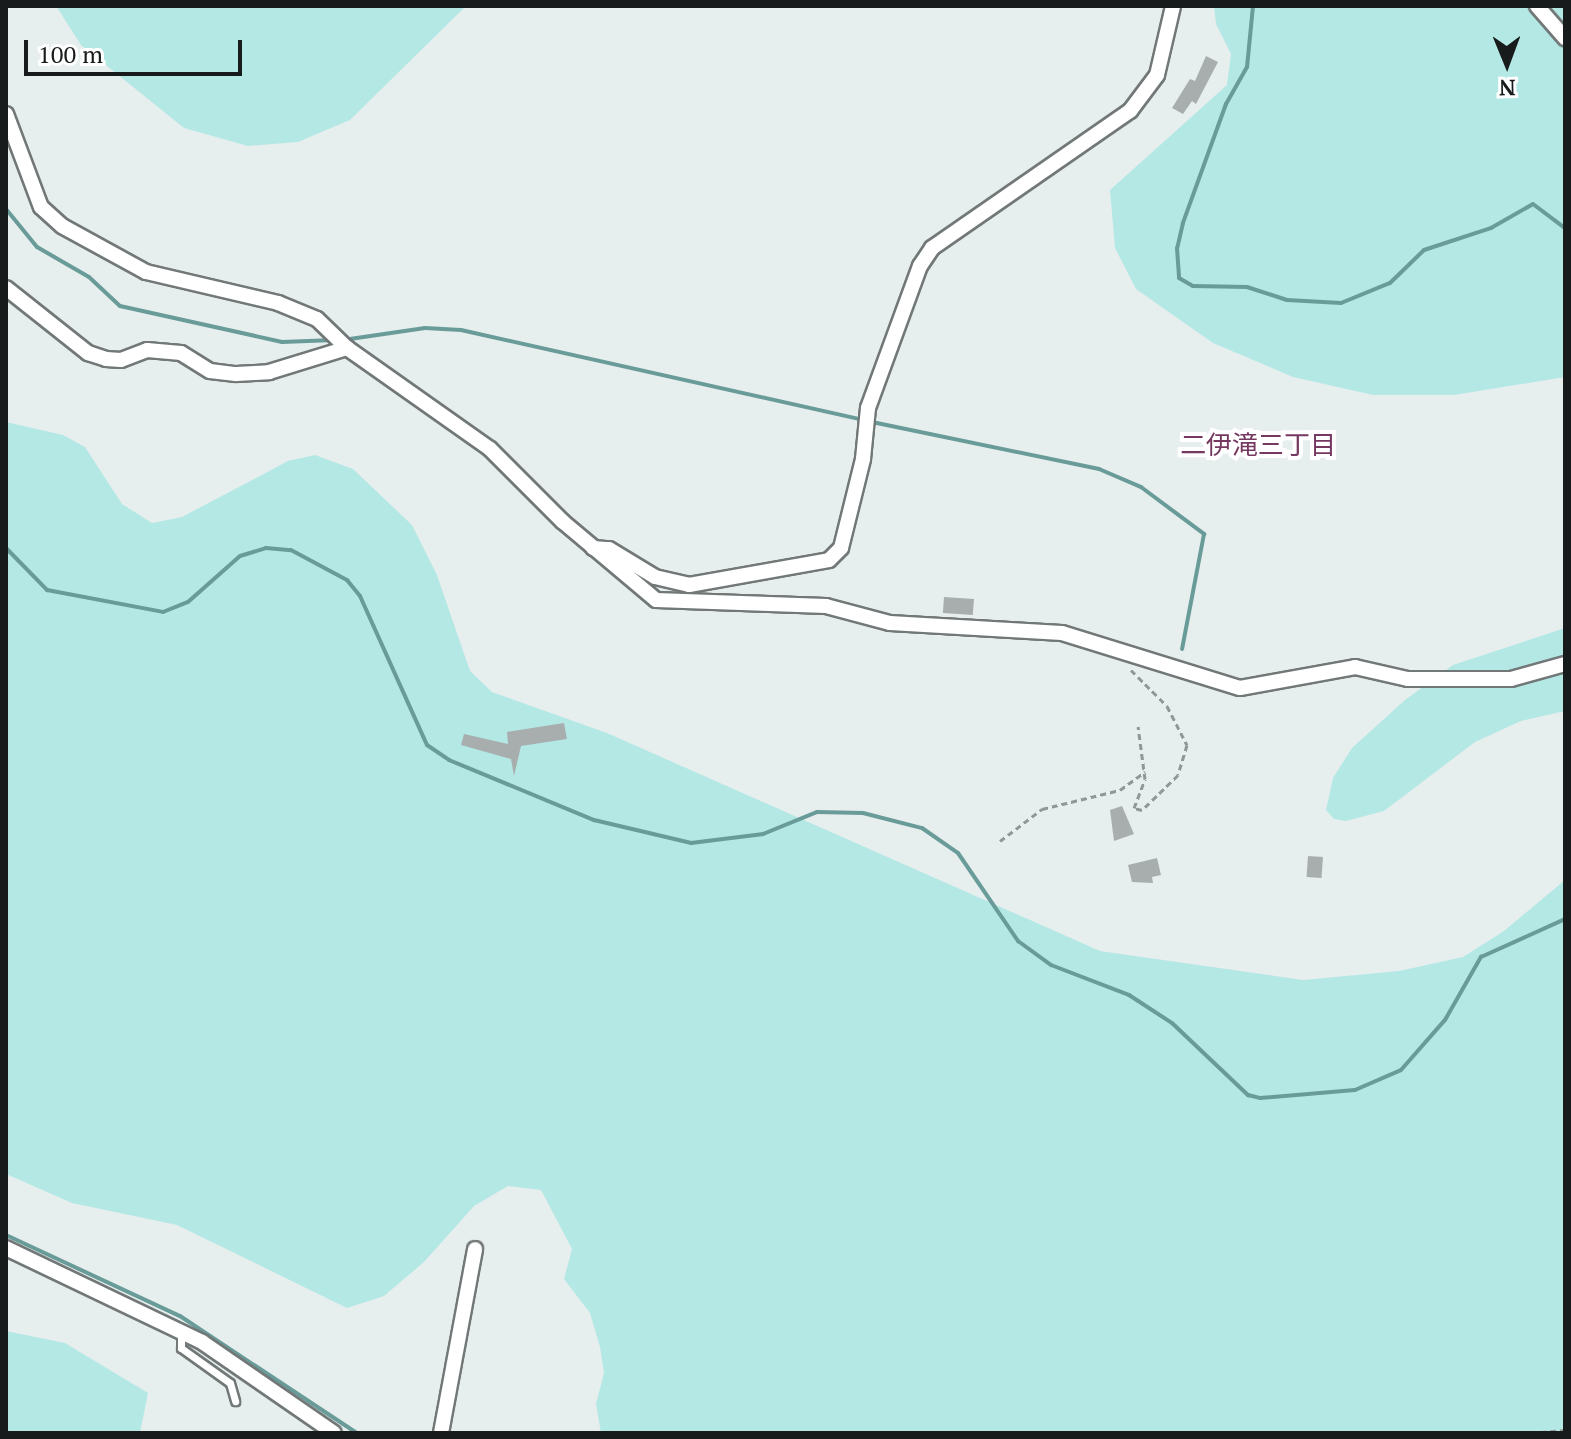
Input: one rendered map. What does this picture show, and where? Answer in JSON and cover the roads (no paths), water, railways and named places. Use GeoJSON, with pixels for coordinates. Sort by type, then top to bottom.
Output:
{"type":"FeatureCollection","features":[{"type":"Feature","properties":{"kind":"street"},"geometry":{"type":"LineString","coordinates":[[593,548],[609,549],[655,577],[689,585],[829,560],[841,548],[863,459],[868,408],[920,266],[932,248],[1130,111],[1157,75],[1173,6]]}},
{"type":"Feature","properties":{"kind":"street"},"geometry":{"type":"LineString","coordinates":[[1537,6],[1565,38]]}},
{"type":"Feature","properties":{"kind":"street"},"geometry":{"type":"LineString","coordinates":[[6,114],[41,207],[62,226],[146,272],[278,303],[333,331],[345,346],[490,449],[593,548],[656,600],[667,603],[798,604],[890,623],[1062,633],[1240,688],[1355,667],[1408,679],[1511,679],[1565,664]]}},
{"type":"Feature","properties":{"kind":"street"},"geometry":{"type":"LineString","coordinates":[[6,288],[88,353],[106,359],[121,360],[147,350],[181,353],[210,371],[236,374],[269,372],[345,346]]}},
{"type":"Feature","properties":{"kind":"street"},"geometry":{"type":"LineString","coordinates":[[6,1248],[181,1331],[334,1433]]}},
{"type":"Feature","properties":{"kind":"street"},"geometry":{"type":"LineString","coordinates":[[441,1433],[475,1249]]}},
{"type":"Feature","properties":{"kind":"lane"},"geometry":{"type":"LineString","coordinates":[[181,1331],[181,1348],[230,1383],[235,1401]]}},
{"type":"Feature","properties":{"kind":"waterway"},"geometry":{"type":"LineString","coordinates":[[1253,6],[1247,67],[1226,104],[1183,223],[1177,248],[1179,278],[1193,286],[1247,287],[1287,300],[1341,303],[1390,283],[1424,250],[1491,228],[1533,204],[1565,228]]}},
{"type":"Feature","properties":{"kind":"waterway"},"geometry":{"type":"LineString","coordinates":[[6,209],[37,247],[89,277],[120,306],[282,342],[334,340]]}},
{"type":"Feature","properties":{"kind":"waterway"},"geometry":{"type":"LineString","coordinates":[[343,340],[425,328],[461,330],[863,420]]}},
{"type":"Feature","properties":{"kind":"waterway"},"geometry":{"type":"LineString","coordinates":[[872,422],[1099,469],[1141,487],[1204,534],[1182,649]]}},
{"type":"Feature","properties":{"kind":"waterway"},"geometry":{"type":"LineString","coordinates":[[6,548],[47,590],[163,612],[188,602],[240,556],[266,548],[291,550],[347,580],[360,596],[427,745],[449,760],[594,820],[691,843],[763,834],[817,812],[863,813],[922,828],[958,853],[1018,941],[1051,965],[1129,995],[1172,1023],[1248,1095],[1260,1098],[1355,1090],[1401,1070],[1445,1020],[1481,957],[1565,919]]}},
{"type":"Feature","properties":{"kind":"waterway"},"geometry":{"type":"LineString","coordinates":[[6,1235],[180,1316],[357,1433]]}},
{"type":"Feature","properties":{"kind":"district","name":"二伊滝三丁目"},"geometry":{"type":"Point","coordinates":[1258,445]}}]}
